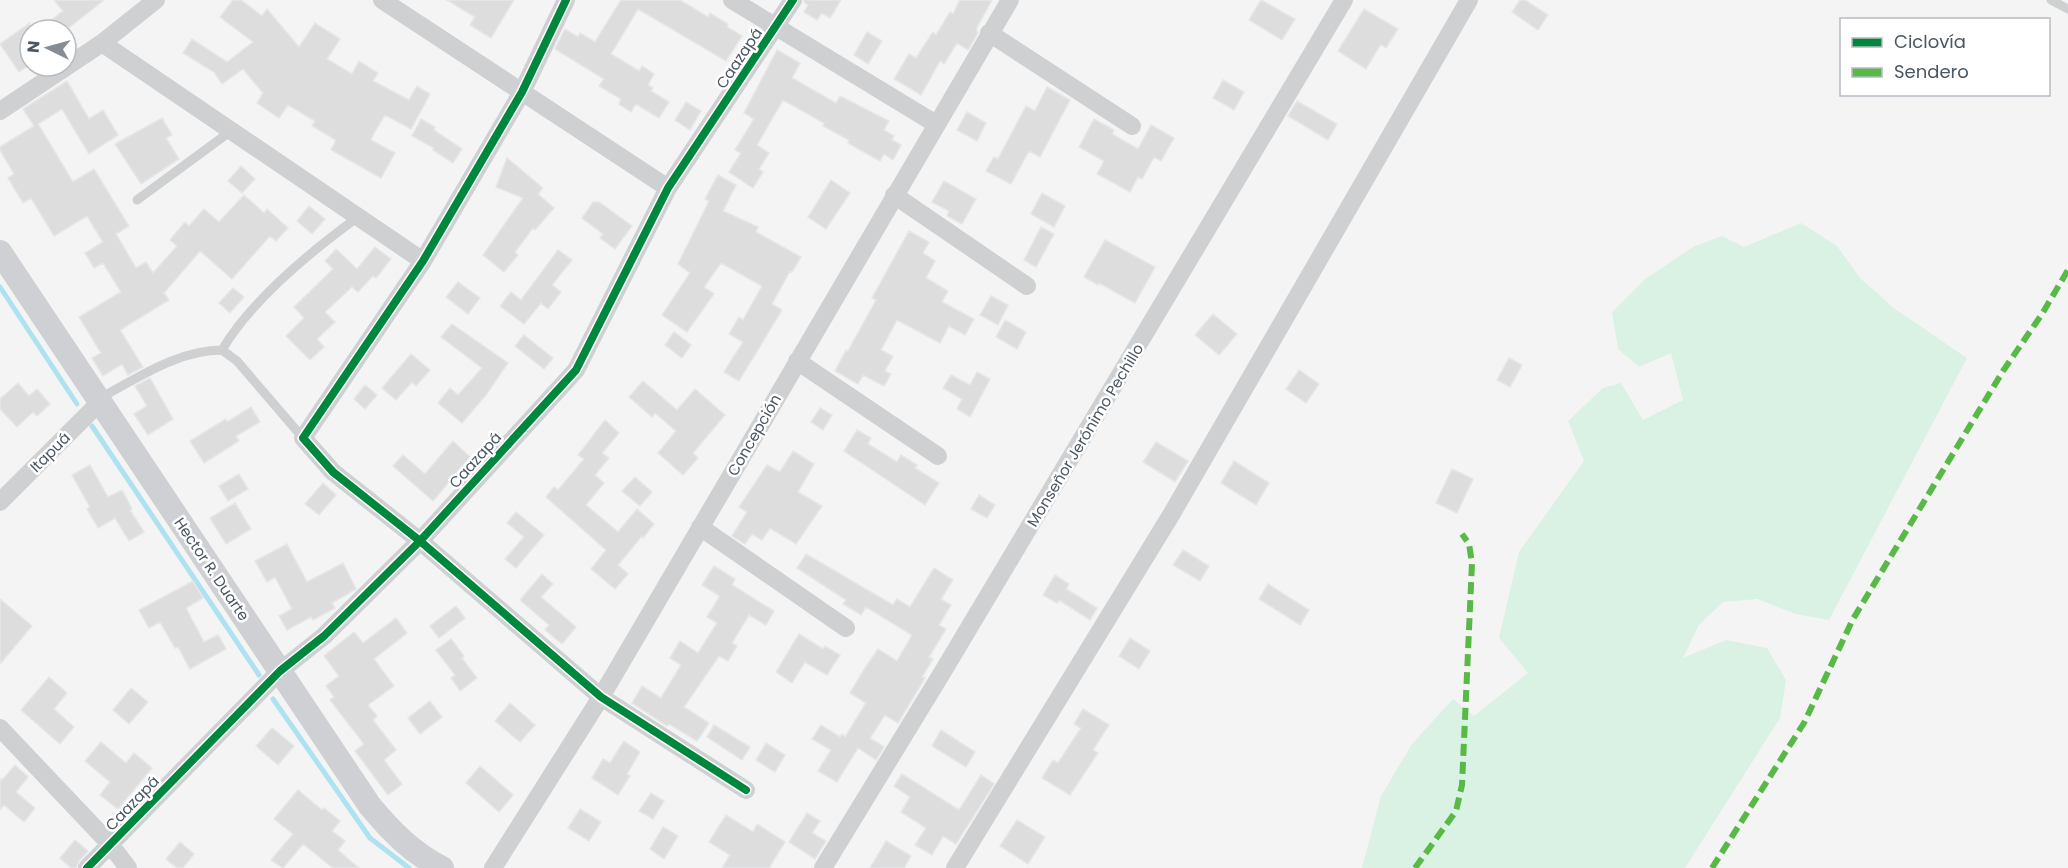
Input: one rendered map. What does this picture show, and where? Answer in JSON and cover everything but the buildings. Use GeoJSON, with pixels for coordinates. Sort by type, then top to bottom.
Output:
{"type":"FeatureCollection","features":[{"type":"Feature","properties":{"kind":"street"},"geometry":{"type":"LineString","coordinates":[[0,111],[102,44],[156,0]]}},
{"type":"Feature","properties":{"kind":"street"},"geometry":{"type":"LineString","coordinates":[[382,0],[668,188]]}},
{"type":"Feature","properties":{"kind":"street"},"geometry":{"type":"LineString","coordinates":[[566,0],[522,92],[423,261],[303,438],[333,472],[420,541],[600,697],[746,790]]}},
{"type":"Feature","properties":{"kind":"street"},"geometry":{"type":"LineString","coordinates":[[732,0],[936,124]]}},
{"type":"Feature","properties":{"kind":"street","name":"Caazapá"},"geometry":{"type":"LineString","coordinates":[[87,868],[280,671],[324,636],[420,541],[576,369],[668,188],[793,0]]}},
{"type":"Feature","properties":{"kind":"street","name":"Concepción"},"geometry":{"type":"LineString","coordinates":[[493,868],[600,697],[1010,0]]}},
{"type":"Feature","properties":{"kind":"street","name":"Monseñor Jerónimo Pechillo"},"geometry":{"type":"LineString","coordinates":[[823,868],[949,662],[1344,0]]}},
{"type":"Feature","properties":{"kind":"street"},"geometry":{"type":"LineString","coordinates":[[955,868],[1171,515],[1469,0]]}},
{"type":"Feature","properties":{"kind":"street"},"geometry":{"type":"LineString","coordinates":[[990,33],[1132,126]]}},
{"type":"Feature","properties":{"kind":"street"},"geometry":{"type":"LineString","coordinates":[[102,44],[423,261]]}},
{"type":"Feature","properties":{"kind":"street"},"geometry":{"type":"LineString","coordinates":[[894,195],[1027,286]]}},
{"type":"Feature","properties":{"kind":"street","name":"Hector R. Duarte"},"geometry":{"type":"LineString","coordinates":[[0,252],[370,806],[393,834],[426,860],[442,868]]}},
{"type":"Feature","properties":{"kind":"street"},"geometry":{"type":"LineString","coordinates":[[797,361],[938,456]]}},
{"type":"Feature","properties":{"kind":"street","name":"Itapuá"},"geometry":{"type":"LineString","coordinates":[[0,502],[99,400]]}},
{"type":"Feature","properties":{"kind":"street"},"geometry":{"type":"LineString","coordinates":[[700,527],[846,628]]}},
{"type":"Feature","properties":{"kind":"street"},"geometry":{"type":"LineString","coordinates":[[0,728],[110,844],[128,868]]}},
{"type":"Feature","properties":{"kind":"lane"},"geometry":{"type":"LineString","coordinates":[[2050,0],[2068,9]]}},
{"type":"Feature","properties":{"kind":"lane"},"geometry":{"type":"LineString","coordinates":[[137,200],[231,131]]}},
{"type":"Feature","properties":{"kind":"lane"},"geometry":{"type":"LineString","coordinates":[[222,350],[236,327],[252,309],[302,262],[358,217]]}},
{"type":"Feature","properties":{"kind":"lane"},"geometry":{"type":"LineString","coordinates":[[99,400],[164,364],[202,352],[222,350],[237,361],[303,438]]}},
{"type":"Feature","properties":{"kind":"green space"},"geometry":{"type":"Polygon","coordinates":[[[1801,223],[1837,246],[1860,278],[1895,309],[1967,358],[1829,620],[1796,614],[1757,599],[1723,602],[1699,625],[1683,658],[1726,640],[1767,648],[1786,680],[1780,718],[1685,868],[1362,868],[1381,796],[1412,744],[1453,699],[1474,716],[1528,673],[1499,638],[1519,552],[1584,461],[1568,421],[1603,388],[1621,383],[1643,420],[1683,400],[1671,353],[1639,367],[1618,349],[1612,312],[1644,280],[1693,247],[1722,236],[1744,247],[1801,223]]]}},
{"type":"Feature","properties":{"kind":"waterway"},"geometry":{"type":"LineString","coordinates":[[0,287],[77,404]]}},
{"type":"Feature","properties":{"kind":"waterway"},"geometry":{"type":"LineString","coordinates":[[92,426],[259,675]]}},
{"type":"Feature","properties":{"kind":"waterway"},"geometry":{"type":"LineString","coordinates":[[273,699],[370,838],[409,868]]}},
{"type":"Feature","properties":{"kind":"marked path"},"geometry":{"type":"LineString","coordinates":[[1712,868],[1804,723],[1853,619],[2003,371],[2042,314],[2068,270]]}},
{"type":"Feature","properties":{"kind":"marked path"},"geometry":{"type":"LineString","coordinates":[[1415,868],[1456,811],[1462,785],[1472,563],[1469,544],[1462,534]]}},
{"type":"Feature","properties":{"kind":"cycle path"},"geometry":{"type":"LineString","coordinates":[[566,0],[522,92],[423,261],[303,438],[333,472],[420,541],[601,697],[746,790]]}},
{"type":"Feature","properties":{"kind":"cycle path"},"geometry":{"type":"LineString","coordinates":[[87,868],[280,671],[324,636],[420,541],[576,370],[668,188],[793,0]]}}]}
